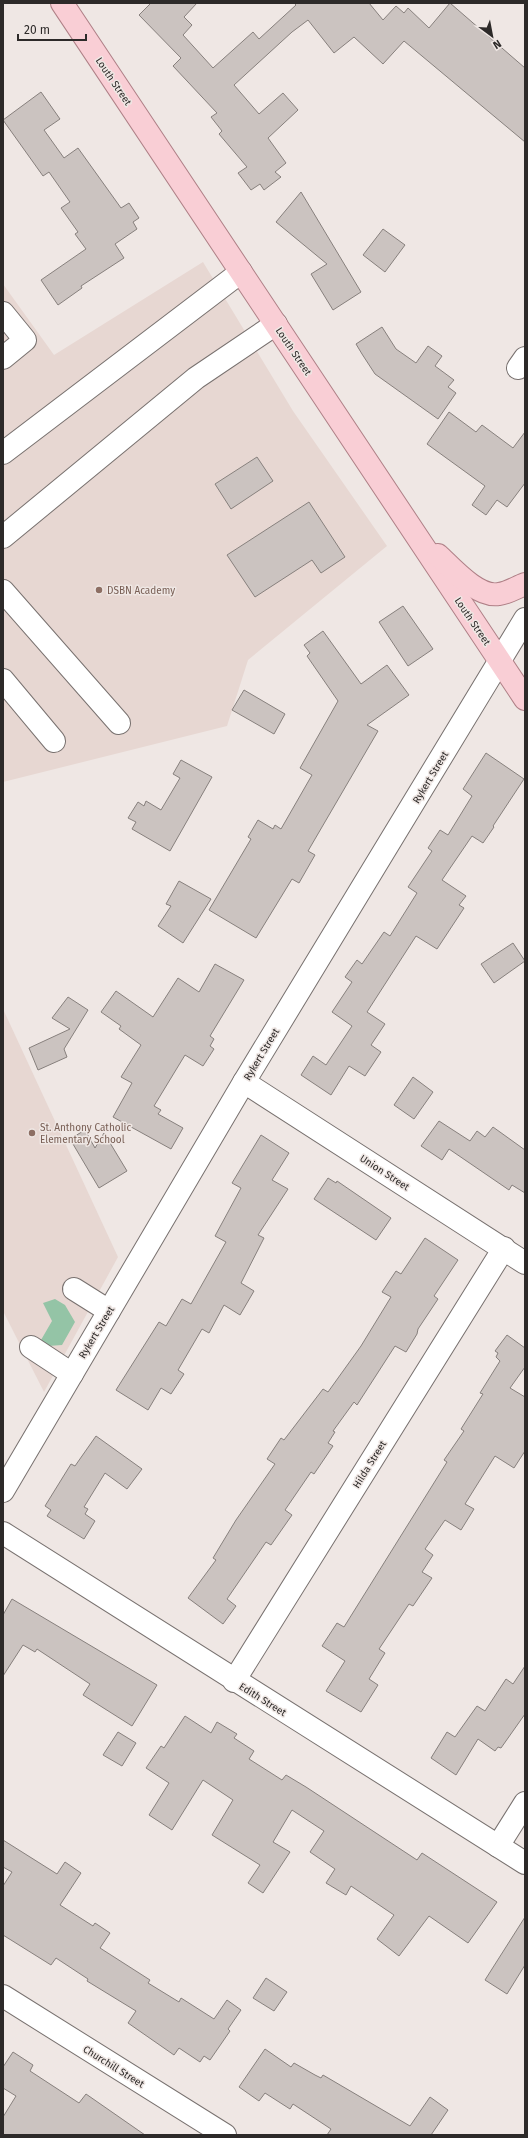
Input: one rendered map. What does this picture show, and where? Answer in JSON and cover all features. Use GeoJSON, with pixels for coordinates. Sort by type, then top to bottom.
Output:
{"type":"FeatureCollection","features":[{"type":"Feature","properties":{"kind":"main road","name":"Louth Street"},"geometry":{"type":"LineString","coordinates":[[62,3],[407,524],[525,699]]}},
{"type":"Feature","properties":{"kind":"main road"},"geometry":{"type":"LineString","coordinates":[[407,524],[457,573],[471,585],[488,594],[499,594],[525,584]]}},
{"type":"Feature","properties":{"kind":"street"},"geometry":{"type":"LineString","coordinates":[[3,453],[241,272]]}},
{"type":"Feature","properties":{"kind":"street"},"geometry":{"type":"LineString","coordinates":[[3,313],[25,340],[3,358]]}},
{"type":"Feature","properties":{"kind":"street"},"geometry":{"type":"LineString","coordinates":[[3,537],[196,378],[276,324]]}},
{"type":"Feature","properties":{"kind":"street"},"geometry":{"type":"LineString","coordinates":[[3,591],[119,723]]}},
{"type":"Feature","properties":{"kind":"street","name":"Rykert Street"},"geometry":{"type":"LineString","coordinates":[[3,1491],[244,1082],[525,620]]}},
{"type":"Feature","properties":{"kind":"street"},"geometry":{"type":"LineString","coordinates":[[3,680],[54,741]]}},
{"type":"Feature","properties":{"kind":"street","name":"Union Street"},"geometry":{"type":"LineString","coordinates":[[244,1082],[504,1248],[525,1263]]}},
{"type":"Feature","properties":{"kind":"street","name":"Hilda Street"},"geometry":{"type":"LineString","coordinates":[[234,1681],[504,1248]]}},
{"type":"Feature","properties":{"kind":"street"},"geometry":{"type":"LineString","coordinates":[[74,1289],[109,1311]]}},
{"type":"Feature","properties":{"kind":"street"},"geometry":{"type":"LineString","coordinates":[[31,1347],[72,1374]]}},
{"type":"Feature","properties":{"kind":"street","name":"Edith Street"},"geometry":{"type":"LineString","coordinates":[[3,1533],[234,1681],[525,1863]]}},
{"type":"Feature","properties":{"kind":"street"},"geometry":{"type":"LineString","coordinates":[[498,1846],[525,1804]]}},
{"type":"Feature","properties":{"kind":"street","name":"Churchill Street"},"geometry":{"type":"LineString","coordinates":[[3,1996],[224,2135]]}},
{"type":"Feature","properties":{"kind":"shaded area","name":"DSBN Academy"},"geometry":{"type":"Polygon","coordinates":[[[203,262],[293,411],[387,546],[248,660],[227,726],[3,782],[3,284],[54,355],[203,262]]]}},
{"type":"Feature","properties":{"kind":"shaded area","name":"St. Anthony Catholic Elementary School"},"geometry":{"type":"Polygon","coordinates":[[[3,1009],[118,1257],[44,1392],[3,1311],[3,1009]]]}},
{"type":"Feature","properties":{"kind":"green space"},"geometry":{"type":"Polygon","coordinates":[[[55,1299],[65,1305],[75,1322],[62,1345],[48,1346],[41,1340],[52,1321],[43,1303],[55,1299]]]}},
{"type":"Feature","properties":{"kind":"building"},"geometry":{"type":"Polygon","coordinates":[[[151,3],[197,3],[184,17],[192,25],[183,35],[213,68],[253,32],[259,39],[296,5],[294,3],[369,3],[383,20],[396,6],[404,13],[408,8],[429,28],[450,3],[525,68],[525,142],[404,41],[383,64],[354,37],[334,53],[308,20],[292,32],[234,85],[259,114],[283,93],[298,110],[268,138],[286,163],[275,172],[281,177],[264,190],[260,184],[251,190],[238,173],[247,167],[219,134],[222,131],[211,117],[217,113],[173,66],[181,58],[139,15],[151,3]]]}},
{"type":"Feature","properties":{"kind":"building"},"geometry":{"type":"Polygon","coordinates":[[[41,92],[60,119],[44,130],[64,158],[78,148],[121,208],[129,203],[139,218],[133,222],[137,229],[115,244],[124,258],[81,286],[82,288],[58,305],[41,280],[86,249],[75,234],[78,232],[61,208],[70,202],[49,172],[43,176],[3,120],[41,92]]]}},
{"type":"Feature","properties":{"kind":"building"},"geometry":{"type":"Polygon","coordinates":[[[301,192],[361,292],[333,310],[311,274],[327,264],[276,222],[301,192]]]}},
{"type":"Feature","properties":{"kind":"building"},"geometry":{"type":"Polygon","coordinates":[[[383,229],[405,245],[385,272],[363,255],[383,229]]]}},
{"type":"Feature","properties":{"kind":"building"},"geometry":{"type":"Polygon","coordinates":[[[382,327],[396,349],[416,363],[428,346],[442,356],[435,366],[454,380],[448,387],[456,393],[438,419],[375,374],[362,354],[356,344],[382,327]]]}},
{"type":"Feature","properties":{"kind":"building"},"geometry":{"type":"Polygon","coordinates":[[[449,412],[476,432],[482,425],[513,448],[525,432],[525,483],[507,507],[497,500],[486,515],[472,505],[485,486],[427,444],[449,412]]]}},
{"type":"Feature","properties":{"kind":"building"},"geometry":{"type":"Polygon","coordinates":[[[257,457],[273,481],[231,509],[215,484],[257,457]]]}},
{"type":"Feature","properties":{"kind":"building"},"geometry":{"type":"Polygon","coordinates":[[[309,502],[345,557],[321,573],[312,560],[255,597],[227,555],[309,502]]]}},
{"type":"Feature","properties":{"kind":"building"},"geometry":{"type":"Polygon","coordinates":[[[403,606],[433,649],[408,666],[379,622],[403,606]]]}},
{"type":"Feature","properties":{"kind":"building"},"geometry":{"type":"Polygon","coordinates":[[[323,631],[361,684],[387,665],[409,695],[367,725],[378,731],[308,851],[315,855],[299,883],[292,879],[256,938],[209,910],[251,839],[248,837],[258,820],[273,829],[275,825],[281,829],[312,775],[300,768],[338,701],[307,656],[310,653],[304,645],[323,631]]]}},
{"type":"Feature","properties":{"kind":"building"},"geometry":{"type":"Polygon","coordinates":[[[244,690],[285,714],[274,734],[232,710],[244,690]]]}},
{"type":"Feature","properties":{"kind":"building"},"geometry":{"type":"Polygon","coordinates":[[[486,753],[524,779],[483,843],[472,836],[442,880],[466,896],[459,905],[464,908],[437,949],[416,936],[367,1012],[385,1024],[371,1045],[381,1052],[365,1076],[349,1066],[331,1095],[301,1075],[313,1056],[326,1065],[352,1026],[332,1012],[352,982],[345,977],[357,960],[362,964],[384,932],[390,936],[417,893],[408,887],[432,851],[428,848],[440,830],[448,835],[472,796],[463,789],[486,753]]]}},
{"type":"Feature","properties":{"kind":"building"},"geometry":{"type":"Polygon","coordinates":[[[181,760],[212,777],[170,851],[132,829],[136,822],[128,818],[138,802],[144,806],[146,801],[161,810],[180,778],[173,774],[181,760]]]}},
{"type":"Feature","properties":{"kind":"building"},"geometry":{"type":"Polygon","coordinates":[[[179,881],[211,899],[183,943],[158,926],[171,906],[166,904],[179,881]]]}},
{"type":"Feature","properties":{"kind":"building"},"geometry":{"type":"Polygon","coordinates":[[[513,943],[525,961],[494,983],[481,964],[513,943]]]}},
{"type":"Feature","properties":{"kind":"building"},"geometry":{"type":"Polygon","coordinates":[[[215,964],[244,980],[210,1036],[214,1039],[210,1046],[214,1049],[203,1066],[185,1055],[154,1106],[161,1110],[158,1114],[183,1128],[171,1149],[113,1117],[132,1083],[121,1077],[141,1045],[119,1029],[121,1026],[101,1012],[116,991],[153,1017],[178,978],[199,992],[215,964]]]}},
{"type":"Feature","properties":{"kind":"building"},"geometry":{"type":"Polygon","coordinates":[[[68,997],[88,1010],[64,1049],[67,1057],[38,1070],[29,1048],[70,1029],[52,1018],[68,997]]]}},
{"type":"Feature","properties":{"kind":"building"},"geometry":{"type":"Polygon","coordinates":[[[413,1077],[433,1092],[414,1119],[394,1105],[413,1077]]]}},
{"type":"Feature","properties":{"kind":"building"},"geometry":{"type":"Polygon","coordinates":[[[439,1121],[470,1141],[477,1131],[485,1137],[493,1127],[525,1150],[525,1193],[512,1185],[509,1190],[449,1149],[442,1160],[421,1146],[439,1121]]]}},
{"type":"Feature","properties":{"kind":"building"},"geometry":{"type":"Polygon","coordinates":[[[85,1130],[95,1148],[104,1133],[127,1171],[99,1188],[70,1139],[85,1130]]]}},
{"type":"Feature","properties":{"kind":"building"},"geometry":{"type":"Polygon","coordinates":[[[261,1135],[289,1153],[272,1180],[288,1189],[258,1235],[264,1238],[241,1283],[254,1291],[240,1315],[224,1305],[209,1333],[202,1329],[178,1370],[184,1374],[171,1394],[161,1388],[148,1410],[116,1390],[159,1322],[166,1326],[182,1299],[191,1304],[226,1242],[215,1236],[241,1188],[232,1183],[261,1135]]]}},
{"type":"Feature","properties":{"kind":"building"},"geometry":{"type":"Polygon","coordinates":[[[328,1178],[336,1183],[337,1181],[391,1218],[376,1240],[314,1199],[328,1178]]]}},
{"type":"Feature","properties":{"kind":"building"},"geometry":{"type":"Polygon","coordinates":[[[425,1238],[458,1260],[434,1296],[438,1299],[418,1329],[417,1334],[406,1352],[395,1346],[357,1405],[354,1402],[333,1431],[335,1432],[328,1443],[333,1446],[314,1474],[311,1472],[285,1510],[292,1515],[271,1545],[266,1542],[227,1599],[236,1606],[223,1624],[188,1598],[216,1560],[213,1558],[236,1520],[275,1464],[267,1459],[281,1438],[284,1440],[323,1389],[328,1392],[361,1346],[391,1297],[382,1292],[396,1271],[401,1274],[425,1238]]]}},
{"type":"Feature","properties":{"kind":"building"},"geometry":{"type":"Polygon","coordinates":[[[507,1335],[525,1348],[525,1367],[510,1388],[525,1397],[525,1451],[514,1468],[495,1456],[465,1504],[474,1509],[461,1530],[445,1520],[425,1549],[433,1555],[422,1572],[432,1578],[413,1606],[409,1604],[379,1649],[385,1653],[369,1679],[378,1685],[361,1712],[326,1691],[345,1661],[322,1646],[337,1623],[344,1627],[447,1462],[444,1460],[464,1431],[461,1429],[483,1394],[480,1393],[500,1361],[496,1357],[498,1353],[495,1351],[507,1335]]]}},
{"type":"Feature","properties":{"kind":"building"},"geometry":{"type":"Polygon","coordinates":[[[96,1436],[142,1469],[127,1489],[105,1473],[84,1507],[88,1509],[85,1514],[95,1521],[84,1539],[47,1516],[51,1510],[45,1506],[71,1464],[75,1466],[96,1436]]]}},
{"type":"Feature","properties":{"kind":"building"},"geometry":{"type":"Polygon","coordinates":[[[12,1599],[157,1685],[132,1726],[83,1695],[90,1684],[37,1649],[35,1652],[23,1645],[3,1676],[3,1615],[12,1599]]]}},
{"type":"Feature","properties":{"kind":"building"},"geometry":{"type":"Polygon","coordinates":[[[525,1666],[525,1714],[501,1748],[498,1747],[495,1751],[478,1739],[456,1775],[431,1758],[447,1732],[455,1737],[477,1706],[485,1711],[506,1679],[513,1684],[525,1666]]]}},
{"type":"Feature","properties":{"kind":"building"},"geometry":{"type":"Polygon","coordinates":[[[185,1716],[211,1733],[217,1722],[237,1734],[234,1738],[254,1751],[249,1759],[282,1780],[286,1775],[306,1787],[417,1860],[422,1853],[497,1902],[468,1943],[429,1916],[399,1956],[377,1939],[394,1915],[351,1886],[346,1895],[326,1883],[335,1869],[310,1852],[324,1831],[292,1810],[273,1842],[290,1852],[263,1893],[248,1883],[260,1865],[212,1835],[233,1800],[203,1780],[172,1830],[149,1815],[169,1783],[146,1768],[161,1746],[164,1748],[185,1716]]]}},
{"type":"Feature","properties":{"kind":"building"},"geometry":{"type":"Polygon","coordinates":[[[118,1732],[136,1743],[122,1766],[103,1755],[118,1732]]]}},
{"type":"Feature","properties":{"kind":"building"},"geometry":{"type":"Polygon","coordinates":[[[3,1840],[57,1874],[65,1862],[81,1873],[60,1905],[93,1926],[95,1923],[110,1933],[100,1948],[150,1980],[148,1983],[179,2002],[181,1998],[214,2019],[227,2000],[241,2010],[228,2029],[230,2031],[210,2060],[204,2056],[200,2062],[179,2048],[174,2055],[128,2023],[136,2011],[87,1981],[88,1979],[56,1958],[51,1965],[3,1935],[3,1886],[12,1872],[3,1867],[3,1840]]]}},
{"type":"Feature","properties":{"kind":"building"},"geometry":{"type":"Polygon","coordinates":[[[525,1917],[525,1965],[507,1994],[485,1980],[525,1917]]]}},
{"type":"Feature","properties":{"kind":"building"},"geometry":{"type":"Polygon","coordinates":[[[266,1978],[287,1992],[274,2011],[253,1998],[266,1978]]]}},
{"type":"Feature","properties":{"kind":"building"},"geometry":{"type":"Polygon","coordinates":[[[265,2049],[291,2067],[294,2063],[321,2078],[323,2075],[410,2126],[430,2097],[448,2110],[431,2135],[327,2135],[331,2129],[293,2104],[290,2109],[265,2093],[259,2101],[239,2087],[265,2049]]]}},
{"type":"Feature","properties":{"kind":"building"},"geometry":{"type":"Polygon","coordinates":[[[13,2052],[33,2065],[30,2071],[79,2103],[86,2094],[145,2135],[3,2135],[3,2117],[16,2096],[3,2088],[3,2067],[13,2052]]]}},
{"type":"Feature","properties":{"kind":"place","name":"DSBN Academy"},"geometry":{"type":"Point","coordinates":[99,590]}},
{"type":"Feature","properties":{"kind":"place","name":"St. Anthony Catholic Elementary School"},"geometry":{"type":"Point","coordinates":[32,1133]}}]}
